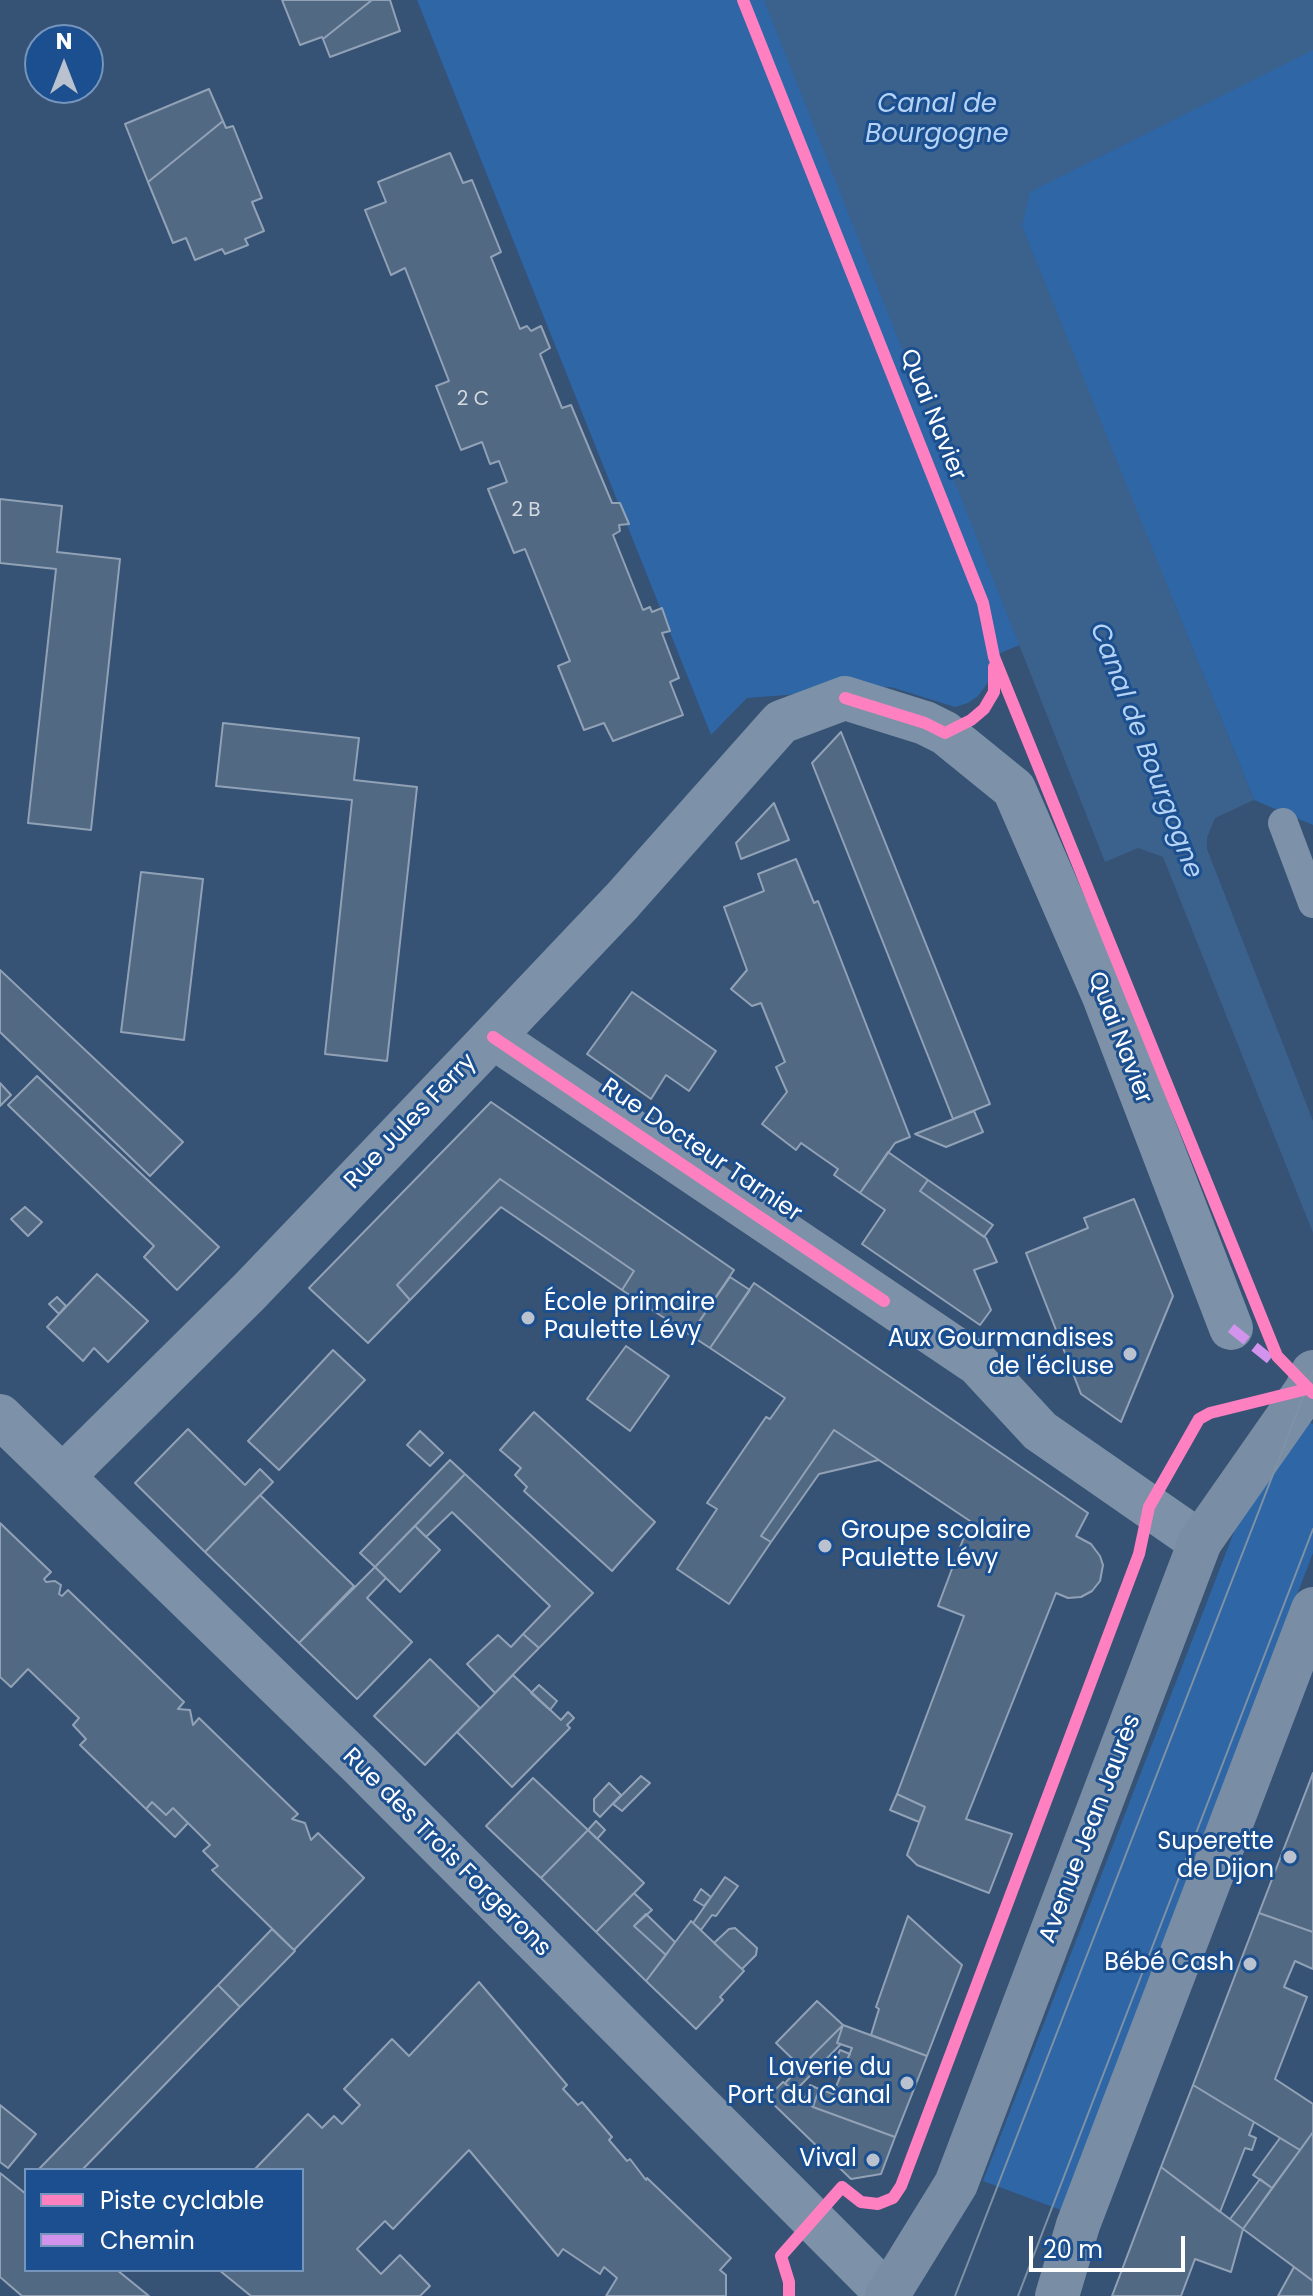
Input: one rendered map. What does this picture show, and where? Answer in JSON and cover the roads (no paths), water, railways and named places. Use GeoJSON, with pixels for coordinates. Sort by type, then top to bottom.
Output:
{"type":"FeatureCollection","features":[{"type":"Feature","properties":{"kind":"main road","name":"Avenue Jean Jaurès"},"geometry":{"type":"LineString","coordinates":[[888,2295],[956,2184],[1200,1542],[1310,1380]]}},
{"type":"Feature","properties":{"kind":"main road"},"geometry":{"type":"LineString","coordinates":[[1057,2296],[1078,2225],[1313,1609]]}},
{"type":"Feature","properties":{"kind":"street","name":"Quai Navier"},"geometry":{"type":"LineString","coordinates":[[781,722],[845,698],[925,723],[945,733],[1014,789],[1103,994],[1231,1328]]}},
{"type":"Feature","properties":{"kind":"street","name":"Rue Jules Ferry"},"geometry":{"type":"LineString","coordinates":[[63,1476],[249,1292],[493,1037],[622,901],[781,722]]}},
{"type":"Feature","properties":{"kind":"street","name":"Rue Docteur Tarnier"},"geometry":{"type":"LineString","coordinates":[[493,1037],[978,1364],[1040,1431],[1200,1542]]}},
{"type":"Feature","properties":{"kind":"street","name":"Rue des Trois Forgerons"},"geometry":{"type":"LineString","coordinates":[[0,1416],[359,1764],[888,2295]]}},
{"type":"Feature","properties":{"kind":"lane"},"geometry":{"type":"LineString","coordinates":[[1283,823],[1313,903]]}},
{"type":"Feature","properties":{"kind":"water","name":"Canal de Bourgogne"},"geometry":{"type":"Polygon","coordinates":[[[764,0],[1313,0],[1313,50],[1030,192],[1022,226],[1254,800],[1215,818],[1207,838],[1207,849],[1313,1121],[1313,1233],[1163,857],[1138,848],[1105,862],[764,0]]]}},
{"type":"Feature","properties":{"kind":"tram line"},"geometry":{"type":"LineString","coordinates":[[955,2296],[1313,1371]]}},
{"type":"Feature","properties":{"kind":"tram line"},"geometry":{"type":"LineString","coordinates":[[1018,2296],[1313,1529]]}},
{"type":"Feature","properties":{"kind":"place","name":"École primaire Paulette Lévy"},"geometry":{"type":"Point","coordinates":[528,1318]}},
{"type":"Feature","properties":{"kind":"place","name":"Aux Gourmandises de l'écluse"},"geometry":{"type":"Point","coordinates":[1130,1354]}},
{"type":"Feature","properties":{"kind":"place","name":"Groupe scolaire Paulette Lévy"},"geometry":{"type":"Point","coordinates":[825,1546]}},
{"type":"Feature","properties":{"kind":"place","name":"Superette de Dijon"},"geometry":{"type":"Point","coordinates":[1290,1857]}},
{"type":"Feature","properties":{"kind":"place","name":"Bébé Cash"},"geometry":{"type":"Point","coordinates":[1250,1964]}},
{"type":"Feature","properties":{"kind":"place","name":"Laverie du Port du Canal"},"geometry":{"type":"Point","coordinates":[907,2083]}},
{"type":"Feature","properties":{"kind":"place","name":"Vival"},"geometry":{"type":"Point","coordinates":[873,2160]}}]}
